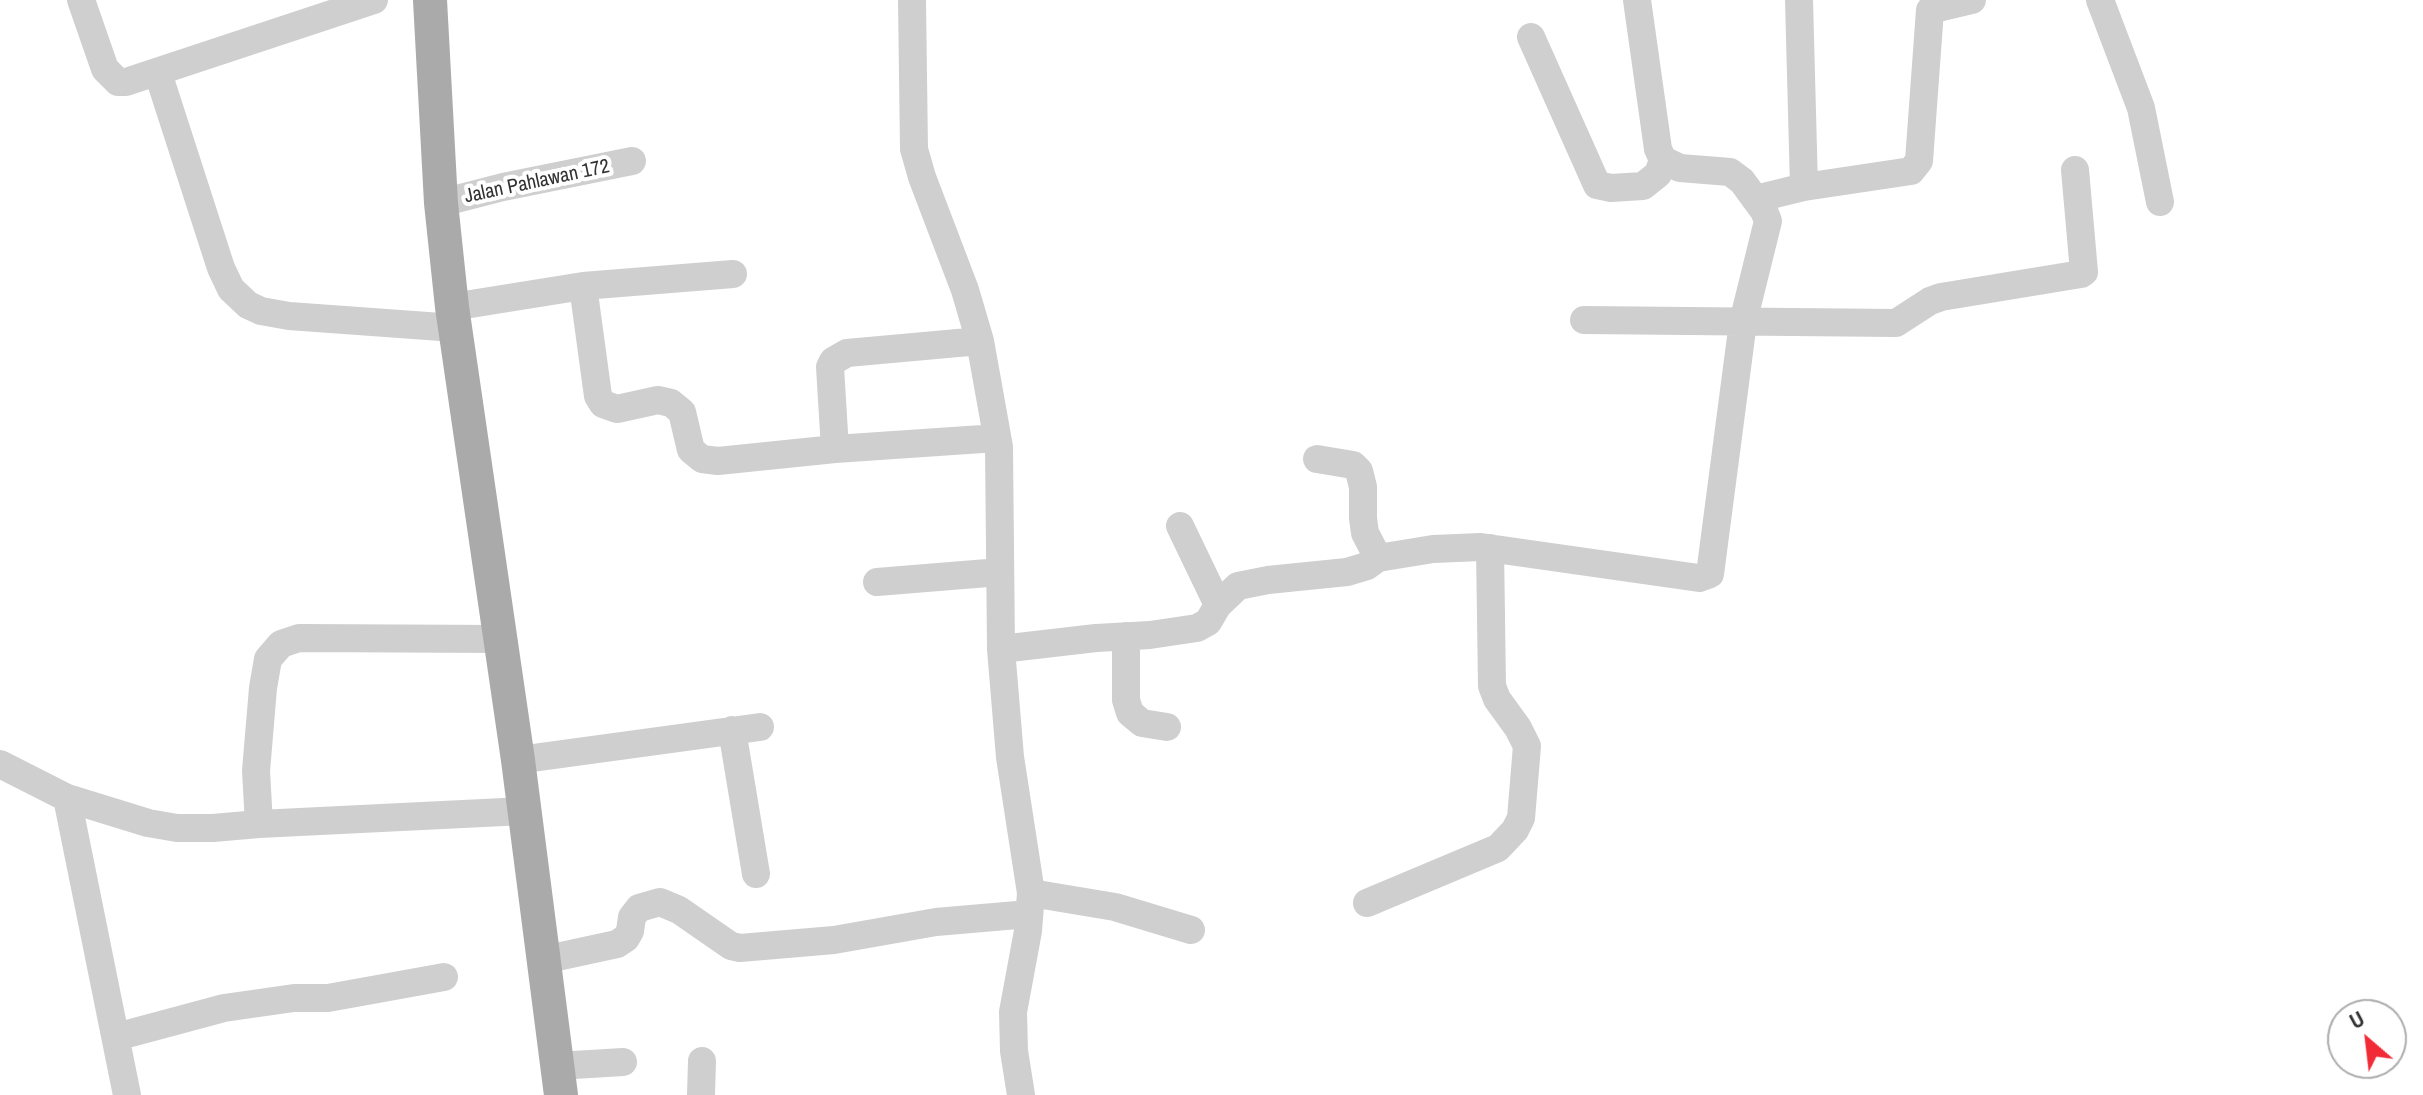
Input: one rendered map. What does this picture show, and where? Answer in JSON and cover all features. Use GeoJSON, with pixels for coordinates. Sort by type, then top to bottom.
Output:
{"type":"FeatureCollection","features":[{"type":"Feature","properties":{"kind":"main road"},"geometry":{"type":"LineString","coordinates":[[430,0],[441,203],[454,317],[518,760],[559,1081]]}},
{"type":"Feature","properties":{"kind":"street"},"geometry":{"type":"LineString","coordinates":[[81,0],[105,69],[118,82],[158,73],[374,0]]}},
{"type":"Feature","properties":{"kind":"street"},"geometry":{"type":"LineString","coordinates":[[912,0],[914,149],[980,341],[997,438],[1001,649],[1010,757],[1030,904],[1012,1024],[1021,1095]]}},
{"type":"Feature","properties":{"kind":"street"},"geometry":{"type":"LineString","coordinates":[[1001,649],[1197,628],[1208,622],[1218,605],[1238,586],[1347,572],[1367,566],[1378,558],[1433,549],[1490,548],[1699,578],[1710,574],[1743,322],[1768,221],[1742,181],[1730,172],[1680,168],[1663,160],[1658,149],[1637,0]]}},
{"type":"Feature","properties":{"kind":"street"},"geometry":{"type":"LineString","coordinates":[[1799,0],[1804,187]]}},
{"type":"Feature","properties":{"kind":"street"},"geometry":{"type":"LineString","coordinates":[[1755,199],[1804,187],[1905,174],[1915,167],[1919,161],[1925,99],[1930,10],[1972,0]]}},
{"type":"Feature","properties":{"kind":"street"},"geometry":{"type":"LineString","coordinates":[[2100,0],[2141,108],[2160,202]]}},
{"type":"Feature","properties":{"kind":"street"},"geometry":{"type":"LineString","coordinates":[[1531,37],[1597,185],[1611,188],[1643,186],[1658,174],[1663,160]]}},
{"type":"Feature","properties":{"kind":"street"},"geometry":{"type":"LineString","coordinates":[[158,73],[221,268],[231,289],[248,305],[261,311],[289,316],[454,317],[583,286],[733,274]]}},
{"type":"Feature","properties":{"kind":"street","name":"Jalan Pahlawan 172"},"geometry":{"type":"LineString","coordinates":[[441,203],[632,161]]}},
{"type":"Feature","properties":{"kind":"street"},"geometry":{"type":"LineString","coordinates":[[1584,320],[1896,323],[1941,297],[2081,274],[2084,272],[2075,170]]}},
{"type":"Feature","properties":{"kind":"street"},"geometry":{"type":"LineString","coordinates":[[583,286],[598,396],[603,404],[617,409],[658,400],[671,403],[682,412],[691,450],[702,459],[718,461],[997,438]]}},
{"type":"Feature","properties":{"kind":"street"},"geometry":{"type":"LineString","coordinates":[[835,449],[830,367],[833,361],[847,353],[980,341]]}},
{"type":"Feature","properties":{"kind":"street"},"geometry":{"type":"LineString","coordinates":[[1317,459],[1353,465],[1359,471],[1363,487],[1365,533],[1378,558]]}},
{"type":"Feature","properties":{"kind":"street"},"geometry":{"type":"LineString","coordinates":[[1180,526],[1218,605]]}},
{"type":"Feature","properties":{"kind":"street"},"geometry":{"type":"LineString","coordinates":[[1367,903],[1498,848],[1515,830],[1521,818],[1527,746],[1492,686],[1490,548]]}},
{"type":"Feature","properties":{"kind":"street"},"geometry":{"type":"LineString","coordinates":[[877,582],[1000,572]]}},
{"type":"Feature","properties":{"kind":"street"},"geometry":{"type":"LineString","coordinates":[[1126,636],[1126,700],[1130,713],[1142,723],[1167,727]]}},
{"type":"Feature","properties":{"kind":"street"},"geometry":{"type":"LineString","coordinates":[[259,824],[256,771],[263,688],[268,659],[281,644],[299,638],[499,639]]}},
{"type":"Feature","properties":{"kind":"street"},"geometry":{"type":"LineString","coordinates":[[518,760],[760,727]]}},
{"type":"Feature","properties":{"kind":"street"},"geometry":{"type":"LineString","coordinates":[[732,730],[756,874]]}},
{"type":"Feature","properties":{"kind":"street"},"geometry":{"type":"LineString","coordinates":[[0,764],[67,798],[148,823],[177,828],[524,811]]}},
{"type":"Feature","properties":{"kind":"street"},"geometry":{"type":"LineString","coordinates":[[67,798],[127,1095]]}},
{"type":"Feature","properties":{"kind":"street"},"geometry":{"type":"LineString","coordinates":[[543,960],[617,944],[626,938],[632,917],[639,908],[660,902],[679,910],[731,946],[740,948],[834,940],[1030,904],[1115,907],[1191,930]]}},
{"type":"Feature","properties":{"kind":"street"},"geometry":{"type":"LineString","coordinates":[[116,1037],[224,1008],[294,998],[328,998],[444,977]]}},
{"type":"Feature","properties":{"kind":"street"},"geometry":{"type":"LineString","coordinates":[[701,1095],[702,1061]]}},
{"type":"Feature","properties":{"kind":"street"},"geometry":{"type":"LineString","coordinates":[[559,1081],[623,1062]]}}]}
